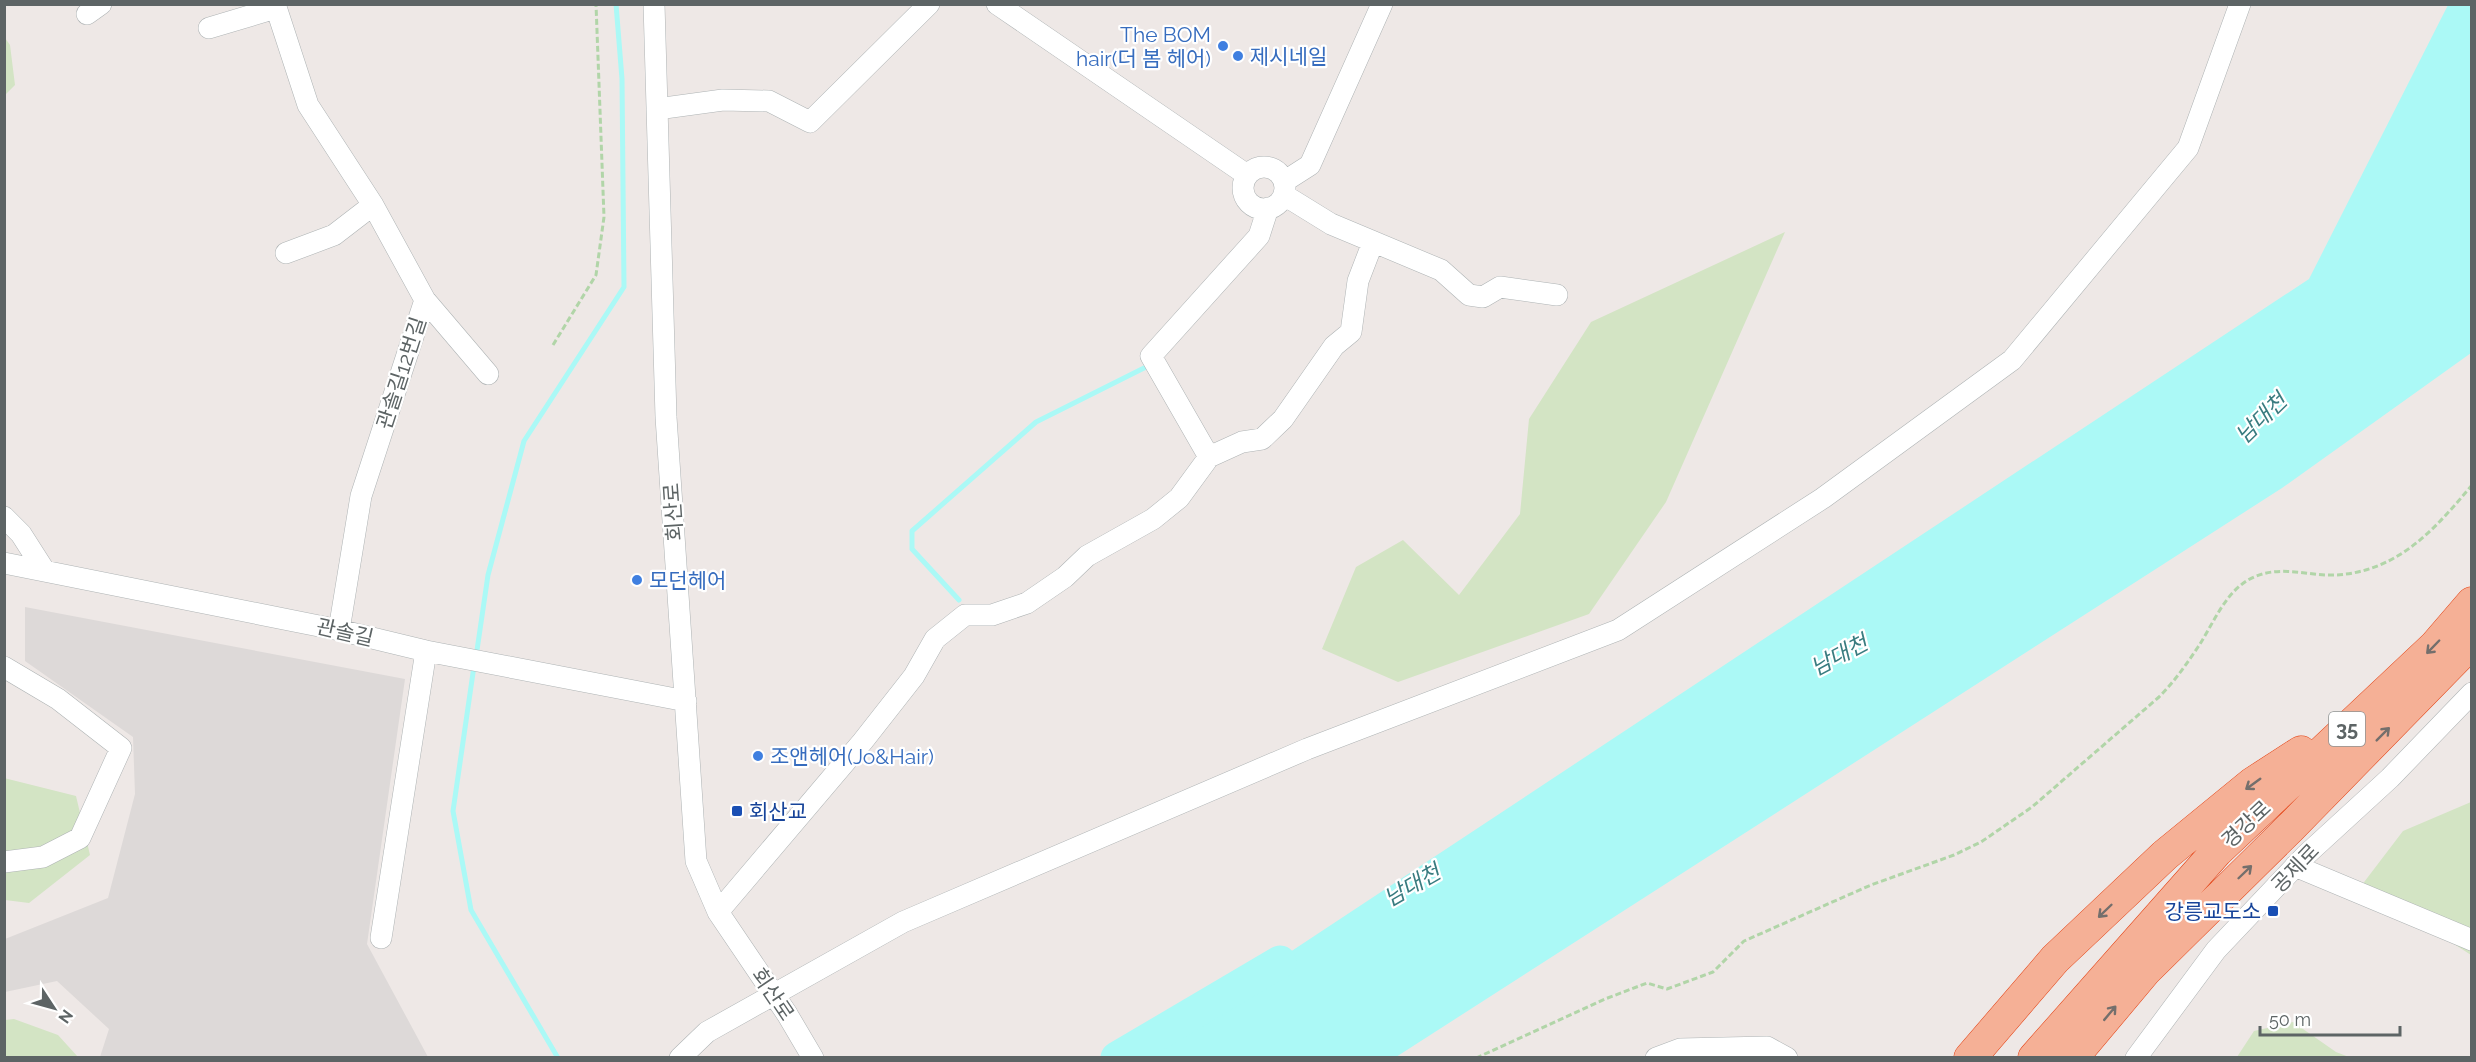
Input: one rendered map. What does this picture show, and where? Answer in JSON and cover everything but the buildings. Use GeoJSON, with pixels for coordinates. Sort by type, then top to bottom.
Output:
{"type":"FeatureCollection","features":[{"type":"Feature","properties":{"kind":"highway","name":"경강로"},"geometry":{"type":"LineString","coordinates":[[2034,1058],[2217,850],[2435,646],[2472,603]]}},
{"type":"Feature","properties":{"kind":"highway","name":"경강로"},"geometry":{"type":"LineString","coordinates":[[2072,1058],[2146,970],[2290,828],[2472,642]]}},
{"type":"Feature","properties":{"kind":"highway"},"geometry":{"type":"LineString","coordinates":[[1970,1058],[2055,959],[2165,855],[2253,783],[2372,706]]}},
{"type":"Feature","properties":{"kind":"street","name":"회산로"},"geometry":{"type":"LineString","coordinates":[[654,4],[666,417],[696,861],[718,912],[787,1014],[813,1058]]}},
{"type":"Feature","properties":{"kind":"street"},"geometry":{"type":"LineString","coordinates":[[657,109],[723,100],[770,101],[810,122],[929,4]]}},
{"type":"Feature","properties":{"kind":"street"},"geometry":{"type":"LineString","coordinates":[[997,4],[1247,175]]}},
{"type":"Feature","properties":{"kind":"street"},"geometry":{"type":"LineString","coordinates":[[1209,457],[1150,356],[1259,236],[1279,195],[1310,165],[1382,4]]}},
{"type":"Feature","properties":{"kind":"street"},"geometry":{"type":"LineString","coordinates":[[680,1058],[707,1032],[772,993],[925,913],[1307,749],[1618,630],[1823,498],[2012,360],[2188,148],[2240,4]]}},
{"type":"Feature","properties":{"kind":"street"},"geometry":{"type":"LineString","coordinates":[[209,28],[276,6]]}},
{"type":"Feature","properties":{"kind":"street","name":"관솔길12번길"},"geometry":{"type":"LineString","coordinates":[[276,6],[308,105],[373,205],[425,300],[361,496],[339,630]]}},
{"type":"Feature","properties":{"kind":"street"},"geometry":{"type":"LineString","coordinates":[[1279,195],[1254,206],[1245,196],[1244,182],[1247,175],[1258,168],[1271,168],[1279,195],[1331,224],[1441,270],[1469,295],[1483,297],[1500,287],[1557,295]]}},
{"type":"Feature","properties":{"kind":"street"},"geometry":{"type":"LineString","coordinates":[[286,253],[334,236],[373,205]]}},
{"type":"Feature","properties":{"kind":"street"},"geometry":{"type":"LineString","coordinates":[[718,912],[863,741],[914,676],[935,639],[965,615],[992,615],[1027,603],[1065,577],[1087,556],[1153,519],[1179,498],[1209,457],[1242,442],[1262,439],[1283,419],[1334,346],[1351,332],[1358,281],[1373,242]]}},
{"type":"Feature","properties":{"kind":"street"},"geometry":{"type":"LineString","coordinates":[[425,300],[488,374]]}},
{"type":"Feature","properties":{"kind":"street"},"geometry":{"type":"LineString","coordinates":[[4,517],[21,534],[44,570]]}},
{"type":"Feature","properties":{"kind":"street","name":"관솔길"},"geometry":{"type":"LineString","coordinates":[[4,563],[339,630],[426,651],[686,701]]}},
{"type":"Feature","properties":{"kind":"street"},"geometry":{"type":"LineString","coordinates":[[381,938],[426,651]]}},
{"type":"Feature","properties":{"kind":"street"},"geometry":{"type":"LineString","coordinates":[[4,668],[58,699],[121,748],[80,838],[43,857],[4,862]]}},
{"type":"Feature","properties":{"kind":"street","name":"공제로"},"geometry":{"type":"LineString","coordinates":[[2136,1058],[2217,950],[2295,866],[2390,778],[2472,693]]}},
{"type":"Feature","properties":{"kind":"street"},"geometry":{"type":"LineString","coordinates":[[2295,866],[2472,940]]}},
{"type":"Feature","properties":{"kind":"street"},"geometry":{"type":"LineString","coordinates":[[1656,1058],[1680,1049],[1767,1047],[1787,1058]]}},
{"type":"Feature","properties":{"kind":"path"},"geometry":{"type":"LineString","coordinates":[[553,345],[596,275],[604,217],[596,4]]}},
{"type":"Feature","properties":{"kind":"path"},"geometry":{"type":"LineString","coordinates":[[1476,1058],[1605,999],[1647,983],[1667,989],[1713,972],[1744,941],[1872,885],[1954,855],[1981,842],[2032,807],[2159,698],[2173,682],[2212,622],[2240,586],[2254,577],[2268,573],[2291,570],[2334,575],[2379,564],[2424,539],[2472,485]]}},
{"type":"Feature","properties":{"kind":"shaded area"},"geometry":{"type":"Polygon","coordinates":[[[25,607],[405,679],[367,944],[428,1057],[100,1057],[109,1029],[57,981],[5,992],[5,939],[108,898],[135,794],[133,737],[25,661],[25,607]]]}},
{"type":"Feature","properties":{"kind":"green space"},"geometry":{"type":"Polygon","coordinates":[[[5,38],[10,45],[15,85],[5,95],[5,38]]]}},
{"type":"Feature","properties":{"kind":"green space"},"geometry":{"type":"Polygon","coordinates":[[[1785,232],[1666,502],[1589,614],[1398,682],[1322,649],[1356,567],[1403,540],[1459,595],[1520,514],[1529,419],[1591,322],[1785,232]]]}},
{"type":"Feature","properties":{"kind":"green space"},"geometry":{"type":"Polygon","coordinates":[[[4,778],[76,796],[90,855],[29,903],[5,900],[4,778]]]}},
{"type":"Feature","properties":{"kind":"green space"},"geometry":{"type":"Polygon","coordinates":[[[2471,802],[2471,955],[2426,926],[2355,894],[2403,831],[2471,802]]]}},
{"type":"Feature","properties":{"kind":"green space"},"geometry":{"type":"Polygon","coordinates":[[[14,1019],[58,1035],[78,1057],[5,1057],[5,1020],[14,1019]]]}},
{"type":"Feature","properties":{"kind":"green space"},"geometry":{"type":"Polygon","coordinates":[[[2293,1022],[2336,1052],[2349,1057],[2237,1057],[2254,1031],[2293,1022]]]}},
{"type":"Feature","properties":{"kind":"water"},"geometry":{"type":"Polygon","coordinates":[[[2448,5],[2471,5],[2471,353],[2282,488],[1396,1057],[1131,1057],[2309,279],[2448,5]]]}},
{"type":"Feature","properties":{"kind":"waterway"},"geometry":{"type":"LineString","coordinates":[[476,657],[488,575],[524,441],[624,287],[622,79],[616,4]]}},
{"type":"Feature","properties":{"kind":"waterway"},"geometry":{"type":"LineString","coordinates":[[959,600],[912,549],[912,531],[1036,422],[1146,367]]}},
{"type":"Feature","properties":{"kind":"waterway"},"geometry":{"type":"LineString","coordinates":[[474,666],[453,811],[471,910],[558,1058]]}},
{"type":"Feature","properties":{"kind":"waterway","name":"남대천"},"geometry":{"type":"LineString","coordinates":[[1117,1058],[1280,962]]}},
{"type":"Feature","properties":{"kind":"place","name":"The BOM hair(더 봄 헤어)"},"geometry":{"type":"Point","coordinates":[1223,46]}},
{"type":"Feature","properties":{"kind":"place","name":"제시네일"},"geometry":{"type":"Point","coordinates":[1238,56]}},
{"type":"Feature","properties":{"kind":"place","name":"모던헤어"},"geometry":{"type":"Point","coordinates":[637,580]}},
{"type":"Feature","properties":{"kind":"place","name":"조앤헤어(Jo&Hair)"},"geometry":{"type":"Point","coordinates":[758,756]}},
{"type":"Feature","properties":{"kind":"place","name":"회산교"},"geometry":{"type":"Point","coordinates":[737,811]}},
{"type":"Feature","properties":{"kind":"place","name":"강릉교도소"},"geometry":{"type":"Point","coordinates":[2273,911]}}]}
